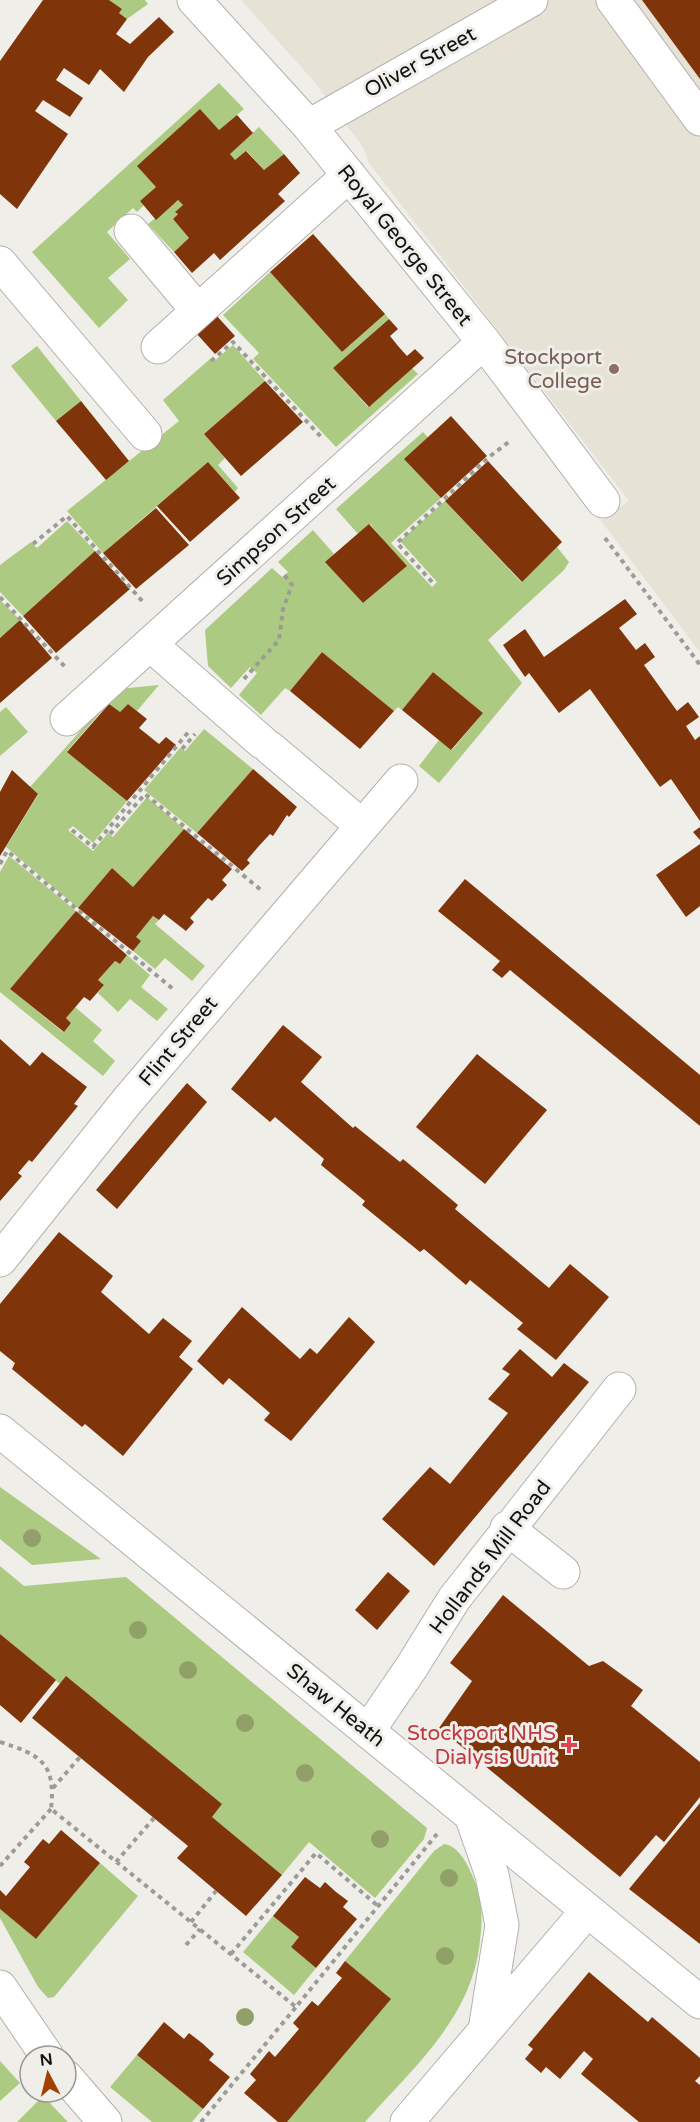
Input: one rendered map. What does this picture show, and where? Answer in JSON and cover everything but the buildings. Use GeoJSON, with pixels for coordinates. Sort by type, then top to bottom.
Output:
{"type":"FeatureCollection","features":[{"type":"Feature","properties":{"kind":"street","name":"Royal George Street"},"geometry":{"type":"LineString","coordinates":[[194,0],[309,126],[484,342],[600,515]]}},
{"type":"Feature","properties":{"kind":"street","name":"Oliver Street"},"geometry":{"type":"LineString","coordinates":[[309,126],[531,0]]}},
{"type":"Feature","properties":{"kind":"street"},"geometry":{"type":"LineString","coordinates":[[614,0],[700,119]]}},
{"type":"Feature","properties":{"kind":"street"},"geometry":{"type":"LineString","coordinates":[[158,347],[349,175]]}},
{"type":"Feature","properties":{"kind":"street"},"geometry":{"type":"LineString","coordinates":[[130,231],[198,311]]}},
{"type":"Feature","properties":{"kind":"street"},"geometry":{"type":"LineString","coordinates":[[0,263],[145,434]]}},
{"type":"Feature","properties":{"kind":"street","name":"Simpson Street"},"geometry":{"type":"LineString","coordinates":[[67,719],[484,342]]}},
{"type":"Feature","properties":{"kind":"street"},"geometry":{"type":"LineString","coordinates":[[160,637],[216,704],[361,825]]}},
{"type":"Feature","properties":{"kind":"street","name":"Flint Street"},"geometry":{"type":"LineString","coordinates":[[0,1260],[128,1100],[401,781]]}},
{"type":"Feature","properties":{"kind":"street","name":"Hollands Mill Road"},"geometry":{"type":"LineString","coordinates":[[368,1731],[454,1599],[507,1528],[619,1389]]}},
{"type":"Feature","properties":{"kind":"street","name":"Shaw Heath"},"geometry":{"type":"LineString","coordinates":[[0,1431],[465,1813],[700,2002]]}},
{"type":"Feature","properties":{"kind":"street"},"geometry":{"type":"LineString","coordinates":[[507,1528],[564,1572]]}},
{"type":"Feature","properties":{"kind":"street"},"geometry":{"type":"LineString","coordinates":[[465,1813],[492,1875],[502,1925],[485,2030]]}},
{"type":"Feature","properties":{"kind":"street"},"geometry":{"type":"LineString","coordinates":[[407,2122],[587,1911]]}},
{"type":"Feature","properties":{"kind":"street"},"geometry":{"type":"LineString","coordinates":[[0,1987],[39,2044]]}},
{"type":"Feature","properties":{"kind":"street"},"geometry":{"type":"LineString","coordinates":[[78,2092],[105,2122]]}},
{"type":"Feature","properties":{"kind":"path"},"geometry":{"type":"LineString","coordinates":[[211,361],[233,342],[347,466]]}},
{"type":"Feature","properties":{"kind":"path"},"geometry":{"type":"LineString","coordinates":[[432,582],[396,543],[489,457],[515,438]]}},
{"type":"Feature","properties":{"kind":"path"},"geometry":{"type":"LineString","coordinates":[[600,515],[700,665]]}},
{"type":"Feature","properties":{"kind":"path"},"geometry":{"type":"LineString","coordinates":[[33,544],[67,516],[160,637]]}},
{"type":"Feature","properties":{"kind":"path"},"geometry":{"type":"LineString","coordinates":[[72,830],[93,848],[216,704],[279,640],[283,609],[292,585],[259,547]]}},
{"type":"Feature","properties":{"kind":"path"},"geometry":{"type":"LineString","coordinates":[[0,597],[92,697]]}},
{"type":"Feature","properties":{"kind":"path"},"geometry":{"type":"LineString","coordinates":[[110,834],[145,794],[288,912]]}},
{"type":"Feature","properties":{"kind":"path"},"geometry":{"type":"LineString","coordinates":[[0,864],[7,851],[202,1013]]}},
{"type":"Feature","properties":{"kind":"path"},"geometry":{"type":"LineString","coordinates":[[0,1742],[31,1754],[49,1769],[53,1789],[51,1809],[0,1866]]}},
{"type":"Feature","properties":{"kind":"path"},"geometry":{"type":"LineString","coordinates":[[53,1789],[80,1757]]}},
{"type":"Feature","properties":{"kind":"path"},"geometry":{"type":"LineString","coordinates":[[51,1809],[296,2007]]}},
{"type":"Feature","properties":{"kind":"path"},"geometry":{"type":"LineString","coordinates":[[201,2122],[378,1906],[465,1813]]}},
{"type":"Feature","properties":{"kind":"path"},"geometry":{"type":"LineString","coordinates":[[116,1862],[154,1818]]}},
{"type":"Feature","properties":{"kind":"path"},"geometry":{"type":"LineString","coordinates":[[231,1954],[315,1854],[378,1906]]}},
{"type":"Feature","properties":{"kind":"path"},"geometry":{"type":"LineString","coordinates":[[191,1922],[216,1891]]}},
{"type":"Feature","properties":{"kind":"path"},"geometry":{"type":"LineString","coordinates":[[186,1945],[200,1929]]}},
{"type":"Feature","properties":{"kind":"shaded area","name":"Stockport College"},"geometry":{"type":"Polygon","coordinates":[[[241,0],[700,0],[700,652],[601,521],[629,501],[369,163],[363,147],[312,79],[241,0]]]}},
{"type":"Feature","properties":{"kind":"green space"},"geometry":{"type":"Polygon","coordinates":[[[109,0],[145,0],[148,4],[127,19],[119,13],[122,9],[109,0]]]}},
{"type":"Feature","properties":{"kind":"green space"},"geometry":{"type":"Polygon","coordinates":[[[219,83],[244,109],[219,130],[200,110],[156,187],[140,201],[144,205],[137,212],[133,208],[107,232],[130,259],[108,278],[128,300],[99,328],[32,252],[219,83]]]}},
{"type":"Feature","properties":{"kind":"green space"},"geometry":{"type":"Polygon","coordinates":[[[259,127],[284,154],[264,170],[247,151],[235,160],[230,154],[259,127]]]}},
{"type":"Feature","properties":{"kind":"green space"},"geometry":{"type":"Polygon","coordinates":[[[178,200],[183,205],[176,211],[178,214],[173,219],[189,238],[174,252],[148,224],[178,200]]]}},
{"type":"Feature","properties":{"kind":"green space"},"geometry":{"type":"Polygon","coordinates":[[[270,272],[342,352],[385,314],[389,319],[333,368],[368,407],[412,368],[418,374],[336,447],[253,359],[259,353],[223,315],[270,272]]]}},
{"type":"Feature","properties":{"kind":"green space"},"geometry":{"type":"Polygon","coordinates":[[[233,345],[265,381],[204,434],[225,458],[218,465],[238,488],[235,492],[208,462],[103,553],[67,511],[179,421],[163,400],[210,359],[213,362],[233,345]]]}},
{"type":"Feature","properties":{"kind":"green space"},"geometry":{"type":"Polygon","coordinates":[[[37,346],[81,401],[56,421],[11,366],[37,346]]]}},
{"type":"Feature","properties":{"kind":"green space"},"geometry":{"type":"Polygon","coordinates":[[[423,432],[428,437],[405,459],[441,498],[391,543],[432,587],[437,582],[400,541],[445,501],[521,582],[557,547],[569,562],[564,570],[488,640],[522,683],[439,783],[419,766],[439,740],[452,750],[483,713],[433,672],[402,710],[398,707],[394,711],[322,652],[290,691],[285,688],[261,715],[239,695],[257,673],[250,667],[231,688],[208,666],[205,630],[272,568],[282,577],[288,572],[278,562],[313,530],[334,554],[326,562],[363,603],[406,567],[370,524],[358,534],[336,509],[423,432]]]}},
{"type":"Feature","properties":{"kind":"green space"},"geometry":{"type":"Polygon","coordinates":[[[67,521],[95,551],[23,616],[0,592],[0,565],[31,542],[37,548],[67,521]]]}},
{"type":"Feature","properties":{"kind":"green space"},"geometry":{"type":"Polygon","coordinates":[[[0,600],[20,620],[0,638],[0,600]]]}},
{"type":"Feature","properties":{"kind":"green space"},"geometry":{"type":"Polygon","coordinates":[[[159,685],[137,711],[128,704],[120,712],[108,704],[67,751],[127,801],[93,843],[73,826],[68,830],[93,851],[108,833],[113,837],[147,797],[184,829],[133,887],[112,868],[78,908],[6,847],[38,795],[30,787],[118,689],[159,685]]]}},
{"type":"Feature","properties":{"kind":"green space"},"geometry":{"type":"Polygon","coordinates":[[[6,707],[28,732],[0,756],[0,712],[6,707]]]}},
{"type":"Feature","properties":{"kind":"green space"},"geometry":{"type":"Polygon","coordinates":[[[204,729],[253,769],[197,833],[144,790],[180,748],[185,751],[204,729]]]}},
{"type":"Feature","properties":{"kind":"green space"},"geometry":{"type":"Polygon","coordinates":[[[9,856],[76,911],[10,989],[63,1032],[71,1023],[66,1018],[75,1007],[102,1030],[93,1041],[115,1061],[103,1076],[0,992],[0,872],[9,856]]]}},
{"type":"Feature","properties":{"kind":"green space"},"geometry":{"type":"Polygon","coordinates":[[[153,916],[159,920],[155,924],[205,966],[192,981],[165,958],[155,969],[133,951],[136,937],[153,916]]]}},
{"type":"Feature","properties":{"kind":"green space"},"geometry":{"type":"Polygon","coordinates":[[[127,955],[150,975],[141,987],[168,1009],[157,1021],[130,999],[118,1012],[98,993],[104,985],[98,980],[115,961],[120,964],[127,955]]]}},
{"type":"Feature","properties":{"kind":"green space"},"geometry":{"type":"Polygon","coordinates":[[[0,1487],[101,1559],[32,1565],[0,1539],[0,1487]]]}},
{"type":"Feature","properties":{"kind":"green space"},"geometry":{"type":"Polygon","coordinates":[[[0,1566],[24,1586],[126,1577],[427,1828],[424,1839],[375,1898],[309,1842],[282,1875],[212,1817],[222,1804],[66,1677],[60,1684],[0,1634],[0,1566]]]}},
{"type":"Feature","properties":{"kind":"green space"},"geometry":{"type":"Polygon","coordinates":[[[444,1844],[454,1848],[468,1867],[480,1900],[481,1916],[475,1968],[466,1993],[453,2017],[421,2061],[365,2122],[287,2122],[390,1999],[345,1961],[434,1851],[444,1844]]]}},
{"type":"Feature","properties":{"kind":"green space"},"geometry":{"type":"Polygon","coordinates":[[[100,1863],[138,1896],[54,1997],[48,1998],[38,1987],[0,1918],[0,1909],[36,1939],[100,1863]]]}},
{"type":"Feature","properties":{"kind":"green space"},"geometry":{"type":"Polygon","coordinates":[[[273,1916],[299,1937],[291,1947],[316,1968],[294,1995],[243,1952],[273,1916]]]}},
{"type":"Feature","properties":{"kind":"green space"},"geometry":{"type":"Polygon","coordinates":[[[137,2055],[203,2109],[192,2122],[152,2122],[110,2087],[137,2055]]]}},
{"type":"Feature","properties":{"kind":"green space"},"geometry":{"type":"Polygon","coordinates":[[[0,2061],[18,2081],[18,2085],[0,2101],[0,2061]]]}},
{"type":"Feature","properties":{"kind":"green space"},"geometry":{"type":"Polygon","coordinates":[[[35,2104],[51,2104],[68,2122],[17,2122],[35,2104]]]}},
{"type":"Feature","properties":{"kind":"place","name":"Stockport College"},"geometry":{"type":"Point","coordinates":[614,369]}},
{"type":"Feature","properties":{"kind":"place","name":"Stockport NHS Dialysis Unit"},"geometry":{"type":"Point","coordinates":[569,1745]}}]}
